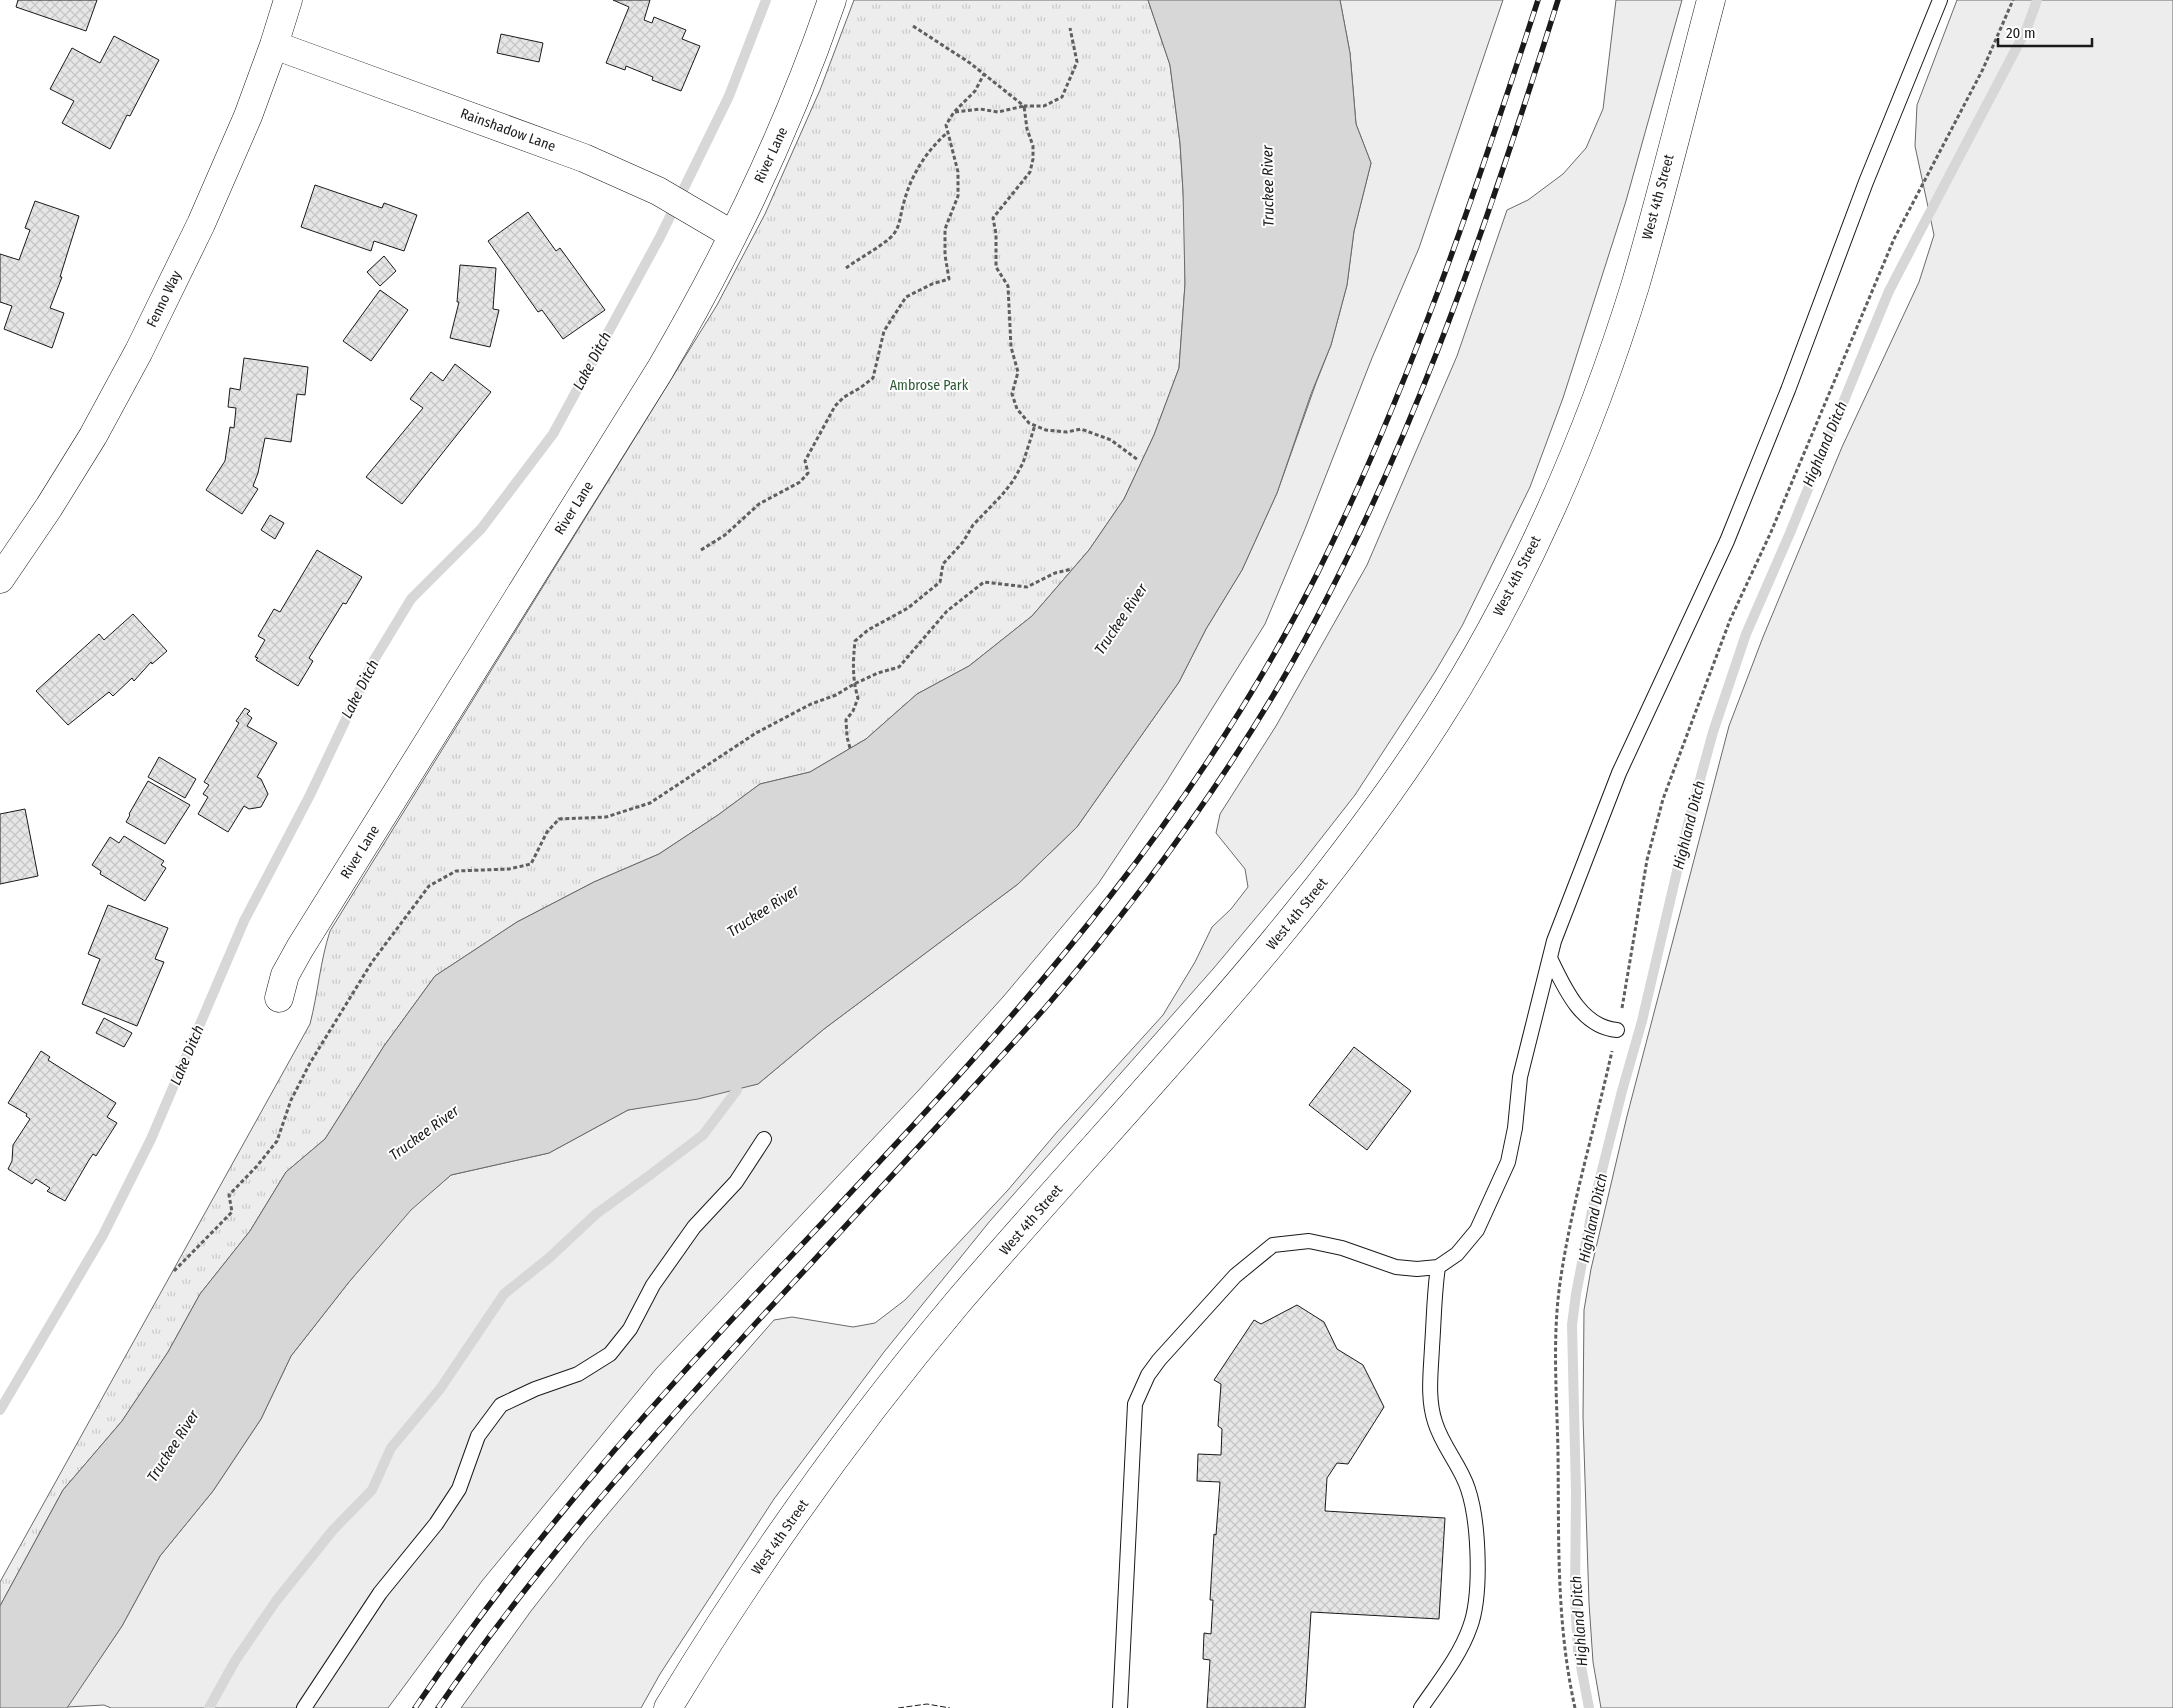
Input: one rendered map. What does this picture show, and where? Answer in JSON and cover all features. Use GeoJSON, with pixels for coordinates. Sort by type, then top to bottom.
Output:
{"type":"FeatureCollection","features":[{"type":"Feature","properties":{"kind":"street","name":"Fenno Way"},"geometry":{"type":"LineString","coordinates":[[0,579],[49,507],[93,436],[139,351],[201,224],[248,116],[288,0]]}},
{"type":"Feature","properties":{"kind":"street","name":"River Lane"},"geometry":{"type":"LineString","coordinates":[[279,998],[285,976],[300,948],[660,370],[694,312],[784,127],[811,63],[832,0]]}},
{"type":"Feature","properties":{"kind":"street","name":"West 4th Street"},"geometry":{"type":"LineString","coordinates":[[668,1708],[707,1644],[789,1522],[875,1406],[956,1304],[1272,945],[1332,872],[1382,804],[1441,716],[1528,558],[1569,467],[1601,384],[1635,285],[1711,0]]}},
{"type":"Feature","properties":{"kind":"street","name":"Rainshadow Lane"},"geometry":{"type":"LineString","coordinates":[[274,44],[584,158],[658,191],[733,235]]}},
{"type":"Feature","properties":{"kind":"lane"},"geometry":{"type":"LineString","coordinates":[[1120,1708],[1135,1404],[1148,1376],[1159,1360],[1234,1276],[1273,1245],[1309,1241],[1342,1248],[1396,1267],[1417,1269],[1438,1267],[1457,1254],[1477,1230],[1508,1162],[1515,1128],[1520,1077],[1554,941],[1619,773],[1727,541],[1791,381],[1866,182],[1940,0]]}},
{"type":"Feature","properties":{"kind":"lane"},"geometry":{"type":"LineString","coordinates":[[1550,958],[1566,992],[1588,1017],[1604,1029],[1617,1030]]}},
{"type":"Feature","properties":{"kind":"lane"},"geometry":{"type":"LineString","coordinates":[[304,1708],[380,1593],[436,1524],[459,1489],[478,1436],[502,1406],[535,1389],[578,1374],[610,1354],[630,1329],[658,1278],[694,1227],[736,1182],[764,1139]]}},
{"type":"Feature","properties":{"kind":"lane"},"geometry":{"type":"LineString","coordinates":[[1421,1708],[1441,1680],[1471,1627],[1476,1600],[1478,1542],[1475,1514],[1468,1487],[1434,1421],[1430,1399],[1434,1296],[1438,1267]]}},
{"type":"Feature","properties":{"kind":"path"},"geometry":{"type":"LineString","coordinates":[[1575,1708],[1566,1668],[1558,1588],[1556,1338],[1560,1283],[1574,1213],[1617,1030],[1647,860],[1663,799],[1730,620],[1770,532],[1894,239],[1982,69],[2013,0]]}},
{"type":"Feature","properties":{"kind":"path"},"geometry":{"type":"LineString","coordinates":[[913,26],[984,74],[1024,106],[1027,129],[1033,146],[1030,172],[992,218],[996,234],[996,267],[1008,286],[1011,347],[1018,372],[1012,394],[1017,409],[1029,423],[1046,430],[1067,432],[1082,429],[1111,440],[1138,460]]}},
{"type":"Feature","properties":{"kind":"path"},"geometry":{"type":"LineString","coordinates":[[954,112],[980,109],[998,112],[1024,106],[1044,106],[1062,96],[1077,62],[1070,28]]}},
{"type":"Feature","properties":{"kind":"path"},"geometry":{"type":"LineString","coordinates":[[701,550],[725,535],[759,504],[800,482],[808,473],[804,461],[836,406],[844,396],[860,388],[873,378],[884,331],[906,297],[932,284],[949,279],[945,255],[944,229],[958,196],[958,172],[946,125],[954,112],[975,91],[984,74]]}},
{"type":"Feature","properties":{"kind":"path"},"geometry":{"type":"LineString","coordinates":[[846,268],[892,236],[900,223],[904,202],[922,160],[934,144],[948,132]]}},
{"type":"Feature","properties":{"kind":"path"},"geometry":{"type":"LineString","coordinates":[[850,748],[846,737],[846,720],[858,698],[854,684],[852,662],[855,642],[868,630],[908,608],[940,582],[944,564],[963,542],[973,525],[1002,495],[1023,463],[1035,425]]}},
{"type":"Feature","properties":{"kind":"path"},"geometry":{"type":"LineString","coordinates":[[174,1271],[232,1212],[229,1195],[257,1166],[277,1141],[291,1100],[310,1063],[372,962],[429,886],[456,871],[509,868],[531,864],[548,832],[559,819],[606,817],[650,803],[756,733],[811,704],[836,695],[854,684],[878,673],[899,667],[947,611],[984,582],[1027,587],[1055,573],[1072,569]]}},
{"type":"Feature","properties":{"kind":"shaded area"},"geometry":{"type":"Polygon","coordinates":[[[1340,0],[1503,0],[1419,248],[1372,358],[1305,529],[1265,624],[1165,784],[1098,884],[1003,997],[918,1091],[656,1369],[482,1581],[388,1708],[111,1708],[104,1705],[67,1707],[122,1626],[160,1556],[213,1491],[261,1419],[291,1356],[349,1282],[410,1210],[451,1175],[549,1153],[628,1110],[758,1084],[824,1029],[1018,884],[1077,827],[1179,682],[1206,629],[1242,570],[1277,493],[1331,345],[1347,285],[1354,231],[1371,163],[1356,124],[1350,53],[1340,0]]]}},
{"type":"Feature","properties":{"kind":"shaded area"},"geometry":{"type":"Polygon","coordinates":[[[1616,0],[1682,0],[1626,201],[1563,398],[1530,487],[1462,626],[1435,672],[1355,795],[1301,864],[1213,969],[990,1221],[884,1352],[774,1499],[660,1674],[641,1708],[461,1708],[531,1611],[587,1539],[689,1417],[774,1320],[792,1317],[853,1327],[875,1323],[905,1300],[1008,1190],[1057,1132],[1163,1015],[1195,962],[1212,927],[1231,909],[1248,887],[1245,869],[1216,833],[1220,814],[1276,726],[1367,565],[1457,356],[1507,210],[1528,200],[1563,174],[1586,148],[1603,109],[1616,0]]]}},
{"type":"Feature","properties":{"kind":"shaded area"},"geometry":{"type":"Polygon","coordinates":[[[1957,0],[2173,0],[2173,1708],[1601,1708],[1593,1662],[1589,1603],[1583,1417],[1584,1310],[1591,1269],[1627,1116],[1729,726],[1763,637],[1842,447],[1919,282],[1934,235],[1915,146],[1917,105],[1957,0]]]}},
{"type":"Feature","properties":{"kind":"green space","name":"Ambrose Park"},"geometry":{"type":"Polygon","coordinates":[[[854,0],[1148,0],[1170,65],[1180,143],[1185,222],[1185,284],[1179,368],[1154,435],[1124,499],[1089,550],[1032,616],[969,666],[917,694],[866,739],[810,772],[760,784],[718,815],[659,854],[594,882],[517,922],[435,976],[384,1046],[325,1139],[286,1172],[250,1231],[200,1294],[168,1352],[122,1421],[63,1490],[0,1606],[0,1582],[310,1024],[330,931],[717,305],[765,214],[820,90],[854,0]]]}},
{"type":"Feature","properties":{"kind":"water","name":"Truckee River"},"geometry":{"type":"Polygon","coordinates":[[[1148,0],[1340,0],[1350,53],[1356,124],[1371,163],[1354,231],[1347,285],[1331,345],[1311,394],[1277,493],[1242,570],[1206,629],[1179,682],[1077,827],[1018,884],[824,1029],[758,1084],[698,1099],[628,1110],[549,1153],[451,1175],[411,1210],[349,1282],[291,1356],[261,1419],[213,1491],[160,1556],[122,1626],[67,1708],[0,1708],[0,1606],[63,1490],[122,1421],[168,1352],[200,1294],[250,1231],[286,1172],[325,1139],[384,1046],[435,976],[517,922],[594,882],[659,854],[718,815],[760,784],[810,772],[866,739],[917,694],[969,666],[1032,616],[1089,550],[1124,499],[1154,435],[1179,368],[1185,284],[1180,143],[1170,65],[1148,0]]]}},
{"type":"Feature","properties":{"kind":"building"},"geometry":{"type":"Polygon","coordinates":[[[18,0],[97,0],[86,31],[16,7],[18,0]]]}},
{"type":"Feature","properties":{"kind":"building"},"geometry":{"type":"Polygon","coordinates":[[[613,0],[650,0],[644,20],[652,23],[654,17],[686,30],[682,39],[700,46],[681,91],[652,80],[653,77],[626,66],[625,70],[606,63],[629,7],[613,0]]]}},
{"type":"Feature","properties":{"kind":"building"},"geometry":{"type":"Polygon","coordinates":[[[501,34],[543,43],[539,62],[497,53],[501,34]]]}},
{"type":"Feature","properties":{"kind":"building"},"geometry":{"type":"Polygon","coordinates":[[[114,36],[159,60],[130,116],[127,115],[110,149],[62,123],[74,101],[50,89],[72,48],[100,63],[114,36]]]}},
{"type":"Feature","properties":{"kind":"building"},"geometry":{"type":"Polygon","coordinates":[[[315,185],[382,208],[384,203],[417,215],[404,251],[374,241],[371,251],[301,227],[315,185]]]}},
{"type":"Feature","properties":{"kind":"building"},"geometry":{"type":"Polygon","coordinates":[[[35,201],[79,216],[60,277],[62,277],[50,308],[64,313],[52,348],[4,329],[12,306],[0,302],[0,254],[19,260],[30,230],[25,228],[35,201]]]}},
{"type":"Feature","properties":{"kind":"building"},"geometry":{"type":"Polygon","coordinates":[[[528,212],[556,251],[560,248],[605,310],[563,339],[542,310],[538,312],[488,241],[528,212]]]}},
{"type":"Feature","properties":{"kind":"building"},"geometry":{"type":"Polygon","coordinates":[[[384,256],[396,271],[380,286],[367,272],[384,256]]]}},
{"type":"Feature","properties":{"kind":"building"},"geometry":{"type":"Polygon","coordinates":[[[460,265],[496,268],[493,309],[499,310],[490,347],[450,338],[459,302],[457,302],[460,265]]]}},
{"type":"Feature","properties":{"kind":"building"},"geometry":{"type":"Polygon","coordinates":[[[380,290],[408,310],[371,361],[343,341],[380,290]]]}},
{"type":"Feature","properties":{"kind":"building"},"geometry":{"type":"Polygon","coordinates":[[[244,358],[308,367],[305,395],[297,394],[291,442],[265,438],[258,473],[253,486],[258,489],[242,514],[206,490],[225,461],[230,427],[234,428],[236,408],[228,407],[230,388],[240,390],[244,358]]]}},
{"type":"Feature","properties":{"kind":"building"},"geometry":{"type":"Polygon","coordinates":[[[455,364],[491,392],[402,504],[366,477],[423,408],[410,399],[431,372],[443,381],[455,364]]]}},
{"type":"Feature","properties":{"kind":"building"},"geometry":{"type":"Polygon","coordinates":[[[270,515],[284,523],[275,539],[261,530],[270,515]]]}},
{"type":"Feature","properties":{"kind":"building"},"geometry":{"type":"Polygon","coordinates":[[[317,550],[362,577],[346,604],[343,603],[309,658],[313,661],[298,686],[256,660],[258,658],[255,657],[265,640],[258,636],[274,609],[280,612],[317,550]]]}},
{"type":"Feature","properties":{"kind":"building"},"geometry":{"type":"Polygon","coordinates":[[[133,614],[167,651],[152,664],[151,662],[134,681],[132,678],[113,696],[109,692],[68,725],[36,691],[99,634],[104,640],[133,614]]]}},
{"type":"Feature","properties":{"kind":"building"},"geometry":{"type":"Polygon","coordinates":[[[245,708],[250,711],[247,714],[252,718],[247,726],[277,743],[257,777],[261,779],[268,794],[261,807],[249,809],[244,806],[228,832],[198,814],[208,797],[203,794],[209,785],[204,782],[239,723],[236,721],[245,708]]]}},
{"type":"Feature","properties":{"kind":"building"},"geometry":{"type":"Polygon","coordinates":[[[159,757],[196,779],[185,798],[148,777],[159,757]]]}},
{"type":"Feature","properties":{"kind":"building"},"geometry":{"type":"Polygon","coordinates":[[[148,781],[190,805],[165,844],[126,822],[148,781]]]}},
{"type":"Feature","properties":{"kind":"building"},"geometry":{"type":"Polygon","coordinates":[[[25,809],[38,876],[0,884],[0,814],[25,809]]]}},
{"type":"Feature","properties":{"kind":"building"},"geometry":{"type":"Polygon","coordinates":[[[124,836],[164,861],[161,865],[166,868],[145,901],[100,874],[101,871],[92,865],[110,837],[119,843],[124,836]]]}},
{"type":"Feature","properties":{"kind":"building"},"geometry":{"type":"Polygon","coordinates":[[[108,905],[168,928],[155,959],[164,962],[137,1026],[82,1004],[100,959],[88,954],[108,905]]]}},
{"type":"Feature","properties":{"kind":"building"},"geometry":{"type":"Polygon","coordinates":[[[104,1018],[132,1033],[124,1047],[96,1033],[104,1018]]]}},
{"type":"Feature","properties":{"kind":"building"},"geometry":{"type":"Polygon","coordinates":[[[1354,1047],[1411,1091],[1367,1150],[1309,1105],[1354,1047]]]}},
{"type":"Feature","properties":{"kind":"building"},"geometry":{"type":"Polygon","coordinates":[[[41,1051],[50,1057],[48,1060],[116,1103],[107,1117],[117,1123],[96,1156],[93,1154],[89,1160],[65,1201],[47,1191],[50,1188],[36,1179],[32,1184],[8,1169],[12,1161],[13,1145],[30,1119],[26,1116],[27,1114],[8,1103],[41,1051]]]}},
{"type":"Feature","properties":{"kind":"building"},"geometry":{"type":"Polygon","coordinates":[[[1297,1305],[1324,1322],[1337,1349],[1363,1365],[1384,1407],[1348,1464],[1337,1463],[1327,1478],[1325,1511],[1445,1518],[1439,1619],[1311,1612],[1305,1708],[1207,1708],[1210,1660],[1203,1659],[1204,1633],[1211,1634],[1213,1600],[1210,1600],[1214,1534],[1216,1535],[1220,1482],[1197,1481],[1198,1454],[1221,1455],[1222,1429],[1218,1426],[1221,1384],[1214,1380],[1254,1320],[1261,1324],[1297,1305]]]}},
{"type":"Feature","properties":{"kind":"waterway","name":"Lake Ditch"},"geometry":{"type":"LineString","coordinates":[[0,1410],[103,1235],[151,1139],[244,921],[310,795],[374,660],[411,599],[481,529],[553,434],[660,237],[729,96],[766,0]]}},
{"type":"Feature","properties":{"kind":"waterway","name":"Highland Ditch"},"geometry":{"type":"LineString","coordinates":[[1589,1708],[1578,1651],[1575,1599],[1576,1493],[1572,1325],[1593,1206],[1642,1021],[1689,820],[1713,732],[1746,634],[1790,533],[1889,291],[2027,28],[2037,0]]}},
{"type":"Feature","properties":{"kind":"waterway"},"geometry":{"type":"LineString","coordinates":[[209,1708],[235,1661],[276,1601],[333,1530],[372,1490],[391,1448],[440,1389],[504,1294],[549,1258],[596,1214],[703,1135],[737,1090]]}},
{"type":"Feature","properties":{"kind":"railway"},"geometry":{"type":"LineString","coordinates":[[415,1708],[445,1664],[509,1579],[610,1455],[735,1316],[955,1080],[1061,958],[1140,857],[1196,779],[1248,698],[1296,615],[1351,503],[1382,433],[1465,218],[1538,0]]}},
{"type":"Feature","properties":{"kind":"railway"},"geometry":{"type":"LineString","coordinates":[[438,1708],[511,1607],[630,1463],[1009,1048],[1077,970],[1168,854],[1224,773],[1277,689],[1322,608],[1363,525],[1401,439],[1437,353],[1470,265],[1558,0]]}},
{"type":"Feature","properties":{"kind":"fence"},"geometry":{"type":"LineString","coordinates":[[898,1708],[927,1704],[950,1708]]}}]}
